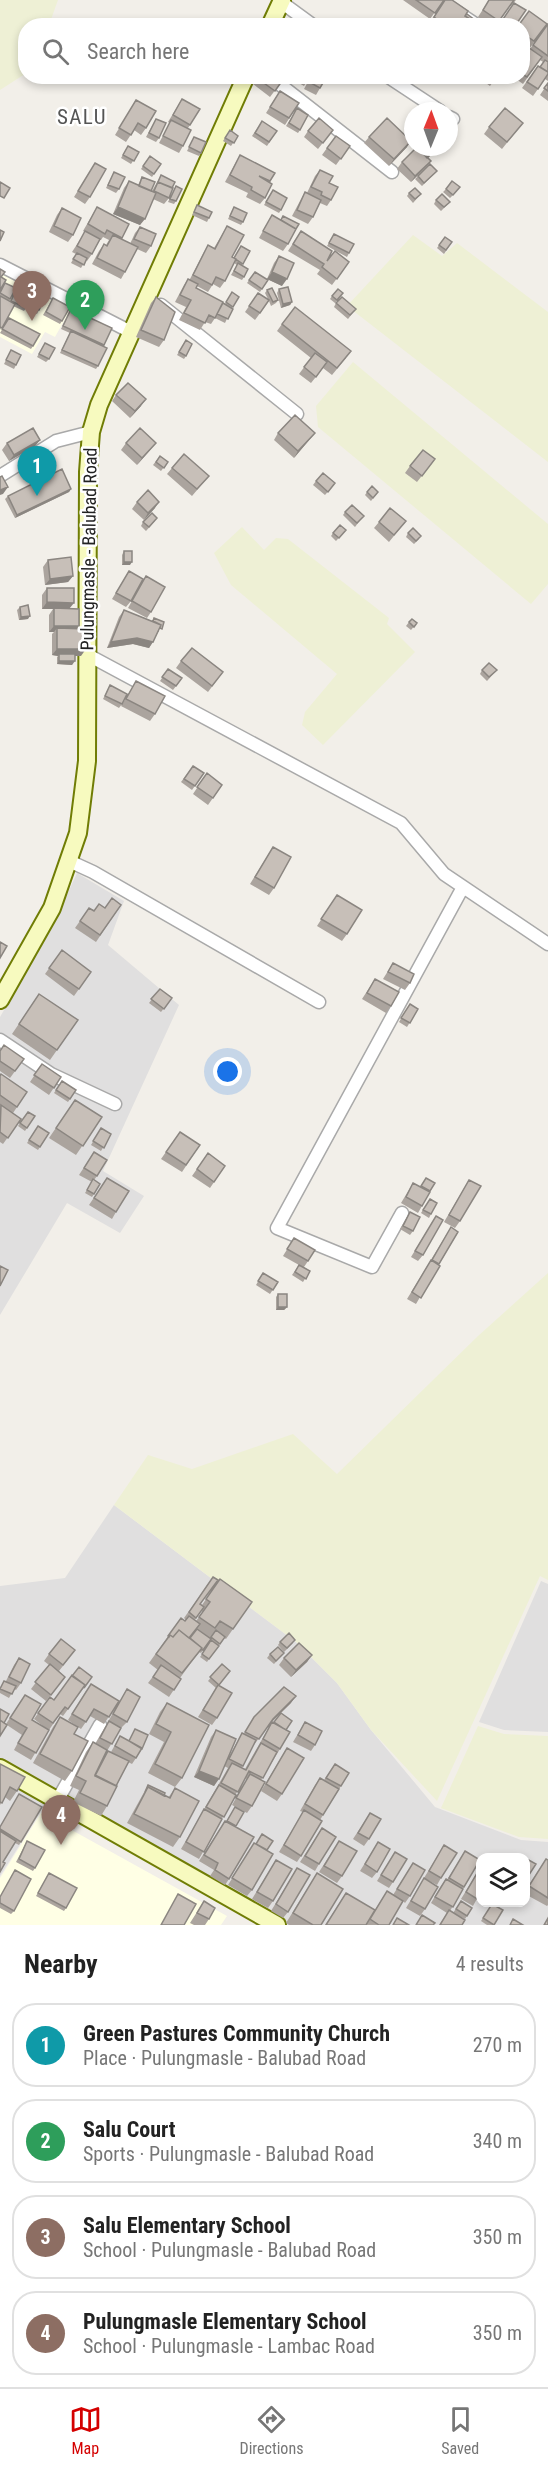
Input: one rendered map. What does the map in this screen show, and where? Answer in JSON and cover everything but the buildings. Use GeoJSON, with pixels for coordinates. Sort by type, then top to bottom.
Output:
{"type":"FeatureCollection","features":[{"type":"Feature","properties":{"kind":"street"},"geometry":{"type":"LineString","coordinates":[[440,0],[466,18]]}},
{"type":"Feature","properties":{"kind":"street"},"geometry":{"type":"LineString","coordinates":[[274,18],[282,1],[304,18]]}},
{"type":"Feature","properties":{"kind":"street","name":"Pulungmasle - Balubad Road"},"geometry":{"type":"LineString","coordinates":[[0,1000],[52,908],[78,833],[87,761],[88,472],[91,432],[99,405],[242,84]]}},
{"type":"Feature","properties":{"kind":"street"},"geometry":{"type":"LineString","coordinates":[[279,84],[392,172]]}},
{"type":"Feature","properties":{"kind":"street"},"geometry":{"type":"LineString","coordinates":[[399,84],[426,102]]}},
{"type":"Feature","properties":{"kind":"street"},"geometry":{"type":"LineString","coordinates":[[0,265],[131,332]]}},
{"type":"Feature","properties":{"kind":"street"},"geometry":{"type":"LineString","coordinates":[[148,295],[297,414]]}},
{"type":"Feature","properties":{"kind":"street"},"geometry":{"type":"LineString","coordinates":[[0,476],[56,441],[91,432]]}},
{"type":"Feature","properties":{"kind":"street"},"geometry":{"type":"LineString","coordinates":[[88,655],[400,823],[444,874],[548,944]]}},
{"type":"Feature","properties":{"kind":"street"},"geometry":{"type":"LineString","coordinates":[[69,861],[93,872],[319,1002]]}},
{"type":"Feature","properties":{"kind":"street"},"geometry":{"type":"LineString","coordinates":[[402,1213],[372,1267],[277,1228],[464,887]]}},
{"type":"Feature","properties":{"kind":"street"},"geometry":{"type":"LineString","coordinates":[[0,1040],[51,1074],[115,1104]]}},
{"type":"Feature","properties":{"kind":"street"},"geometry":{"type":"LineString","coordinates":[[57,1801],[100,1725]]}},
{"type":"Feature","properties":{"kind":"street"},"geometry":{"type":"LineString","coordinates":[[0,1768],[277,1925]]}},
{"type":"Feature","properties":{"kind":"shaded area"},"geometry":{"type":"Polygon","coordinates":[[[0,0],[58,0],[52,18],[18,18],[18,78],[0,90],[0,0]]]}},
{"type":"Feature","properties":{"kind":"shaded area"},"geometry":{"type":"Polygon","coordinates":[[[413,235],[442,256],[457,243],[548,312],[548,462],[347,306],[413,235]]]}},
{"type":"Feature","properties":{"kind":"shaded area"},"geometry":{"type":"Polygon","coordinates":[[[0,273],[70,310],[55,337],[45,332],[32,354],[0,337],[0,273]]]}},
{"type":"Feature","properties":{"kind":"shaded area"},"geometry":{"type":"Polygon","coordinates":[[[353,362],[548,524],[548,584],[531,604],[318,427],[316,406],[353,362]]]}},
{"type":"Feature","properties":{"kind":"shaded area"},"geometry":{"type":"Polygon","coordinates":[[[242,527],[264,550],[276,538],[288,539],[389,618],[387,624],[415,652],[323,745],[302,725],[305,712],[337,674],[231,585],[214,553],[242,527]]]}},
{"type":"Feature","properties":{"kind":"shaded area"},"geometry":{"type":"Polygon","coordinates":[[[77,873],[124,901],[108,945],[179,1005],[103,1171],[144,1196],[120,1233],[67,1203],[0,1315],[0,1017],[55,921],[77,873]]]}},
{"type":"Feature","properties":{"kind":"shaded area"},"geometry":{"type":"Polygon","coordinates":[[[548,1273],[548,1580],[540,1576],[437,1801],[371,1730],[337,1683],[296,1642],[114,1505],[148,1455],[192,1469],[293,1434],[337,1474],[478,1336],[548,1273]]]}},
{"type":"Feature","properties":{"kind":"shaded area"},"geometry":{"type":"Polygon","coordinates":[[[114,1505],[296,1642],[337,1683],[371,1730],[435,1807],[521,1840],[548,1842],[548,1925],[283,1925],[0,1763],[0,1586],[65,1578],[114,1505]]]}},
{"type":"Feature","properties":{"kind":"shaded area"},"geometry":{"type":"Polygon","coordinates":[[[541,1581],[548,1584],[548,1732],[504,1730],[479,1722],[541,1581]]]}},
{"type":"Feature","properties":{"kind":"shaded area"},"geometry":{"type":"Polygon","coordinates":[[[478,1726],[504,1734],[548,1736],[548,1839],[519,1837],[441,1808],[478,1726]]]}},
{"type":"Feature","properties":{"kind":"shaded area"},"geometry":{"type":"Polygon","coordinates":[[[0,1772],[49,1799],[0,1876],[0,1772]]]}},
{"type":"Feature","properties":{"kind":"shaded area"},"geometry":{"type":"Polygon","coordinates":[[[41,1813],[227,1916],[221,1925],[0,1925],[0,1878],[41,1813]]]}},
{"type":"Feature","properties":{"kind":"place","name":"Salu Elementary School"},"geometry":{"type":"Point","coordinates":[32,321]}},
{"type":"Feature","properties":{"kind":"place","name":"Salu Court"},"geometry":{"type":"Point","coordinates":[85,330]}},
{"type":"Feature","properties":{"kind":"place","name":"Green Pastures Community Church"},"geometry":{"type":"Point","coordinates":[37,496]}},
{"type":"Feature","properties":{"kind":"place","name":"Pulungmasle Elementary School"},"geometry":{"type":"Point","coordinates":[61,1845]}},
{"type":"Feature","properties":{"kind":"district","name":"SALU"},"geometry":{"type":"Point","coordinates":[82,117]}}]}
